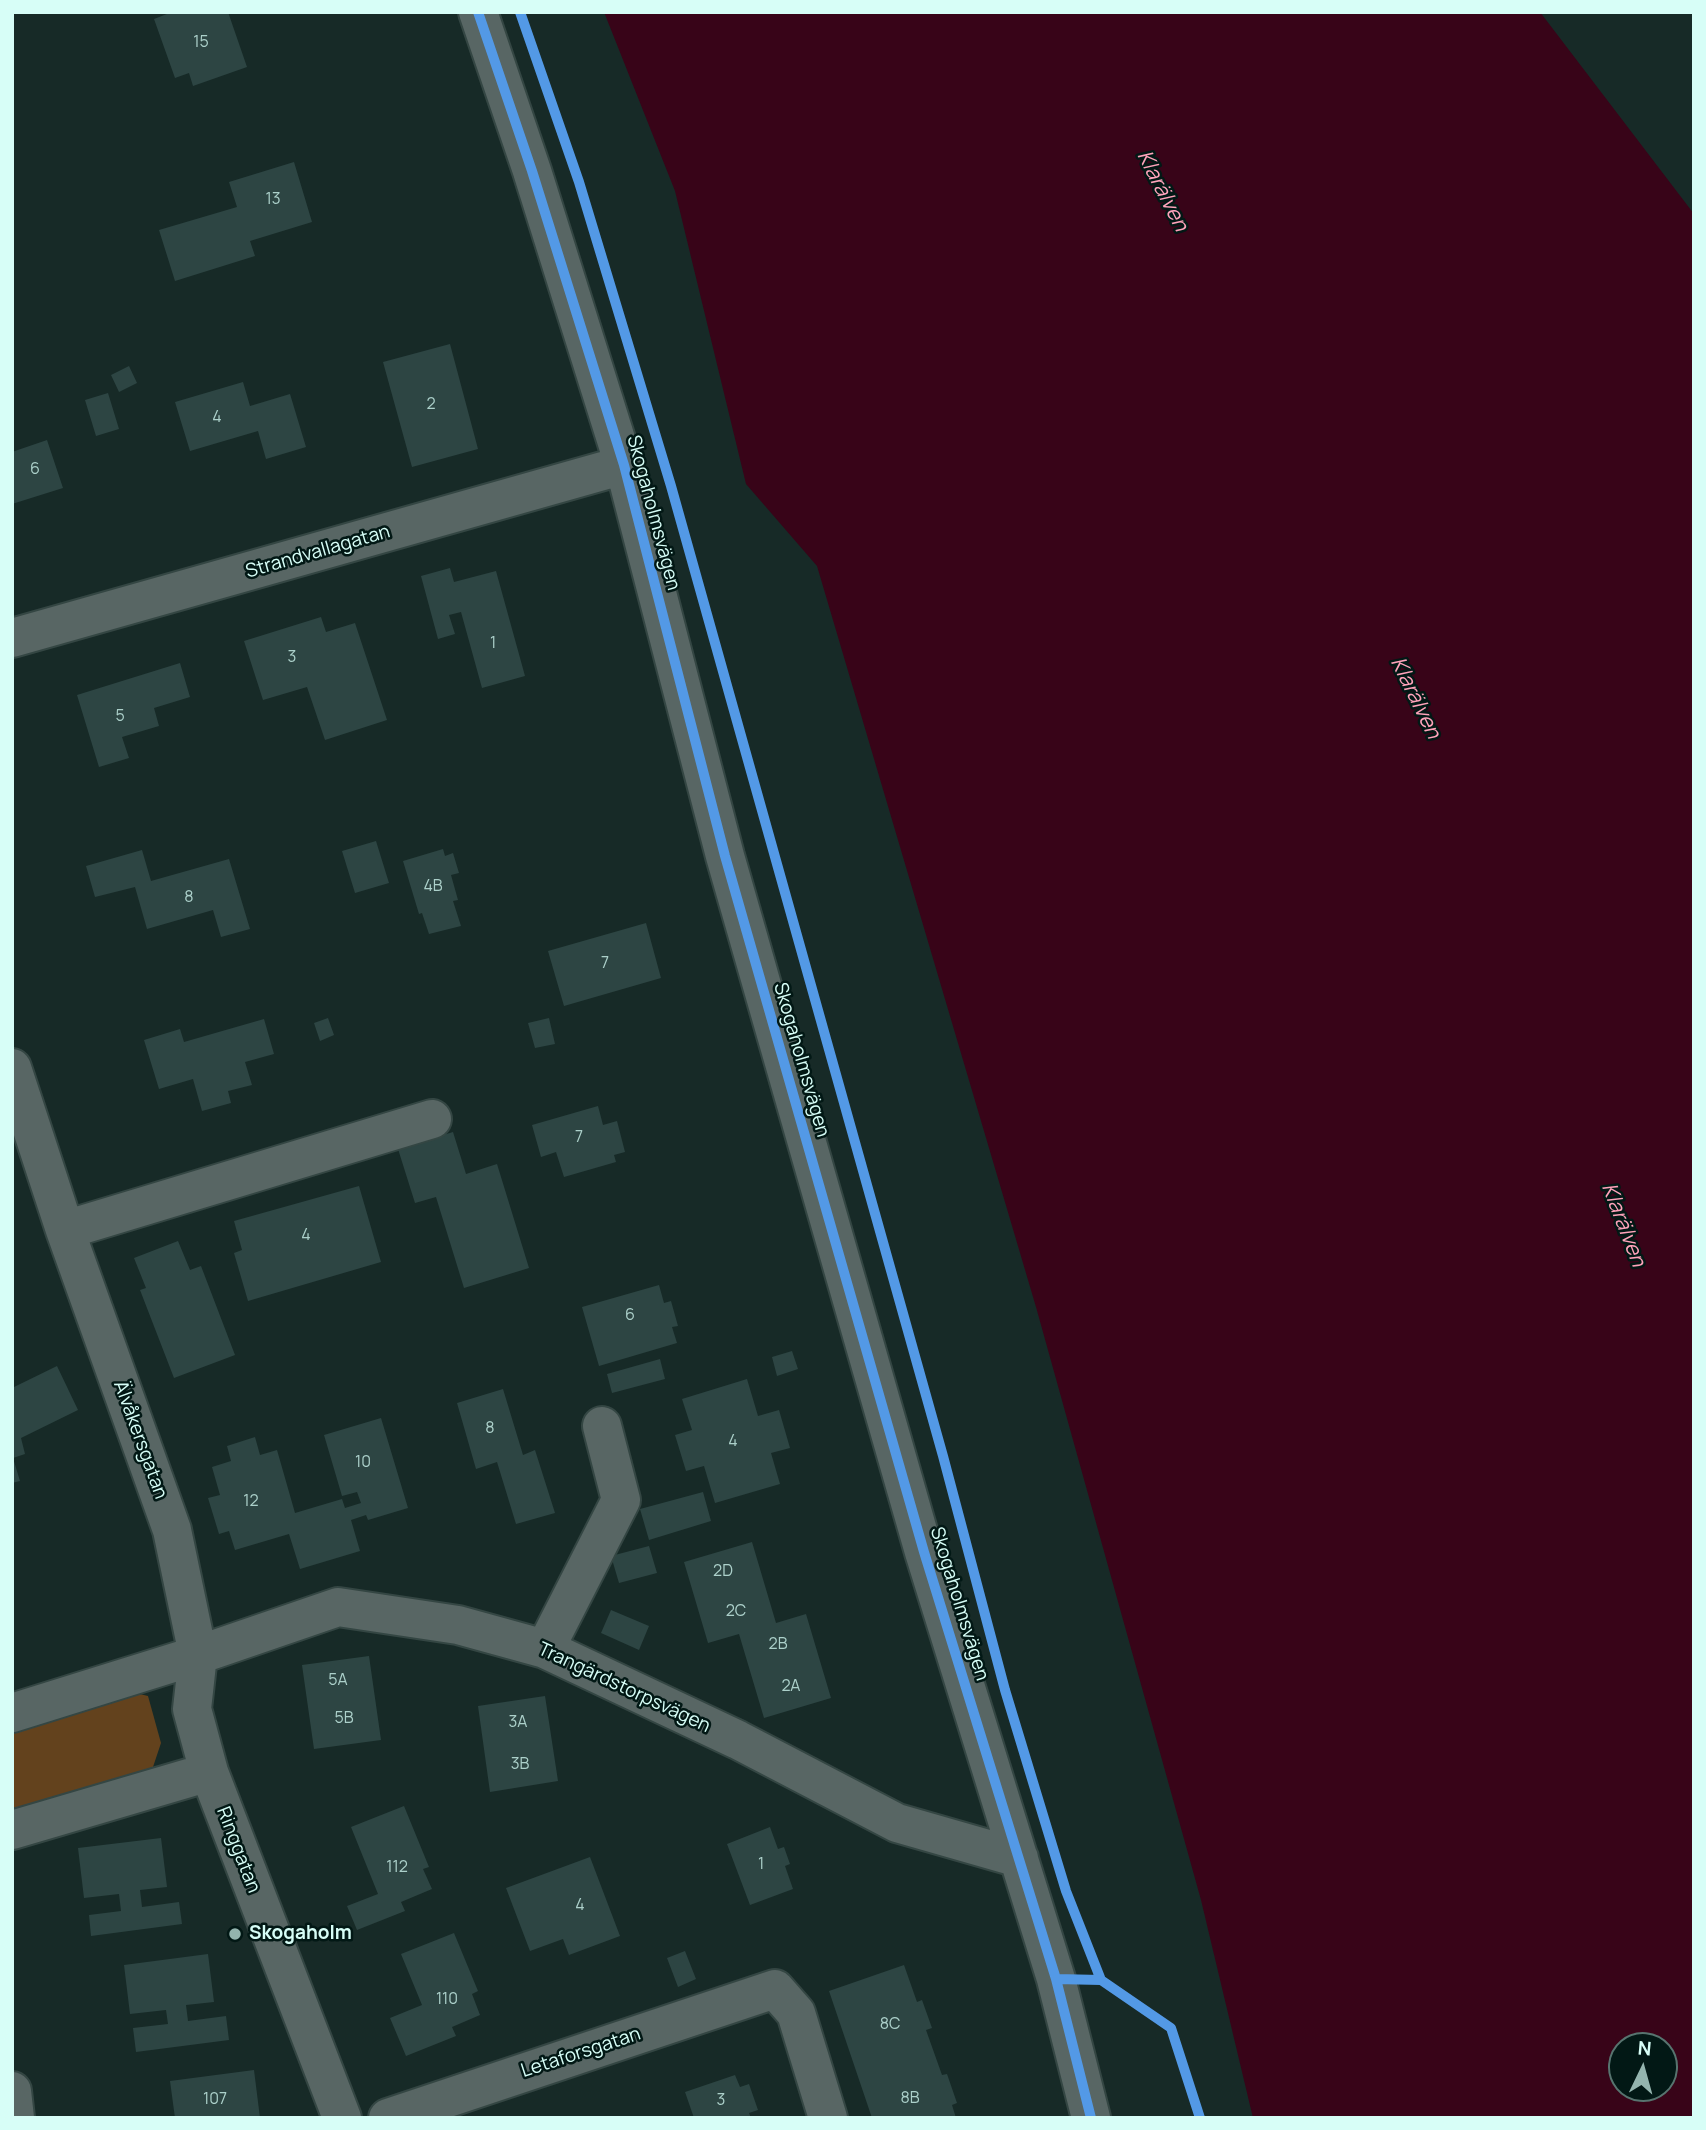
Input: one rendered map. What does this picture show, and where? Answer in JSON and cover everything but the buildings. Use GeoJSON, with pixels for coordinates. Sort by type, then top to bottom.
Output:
{"type":"FeatureCollection","features":[{"type":"Feature","properties":{"kind":"street","name":"Skogaholmsvägen"},"geometry":{"type":"LineString","coordinates":[[478,12],[532,172],[624,465],[732,883],[924,1552],[1056,1979],[1091,2118]]}},
{"type":"Feature","properties":{"kind":"street","name":"Strandvallagatan"},"geometry":{"type":"LineString","coordinates":[[12,638],[624,465]]}},
{"type":"Feature","properties":{"kind":"street","name":"Älvåkersgatan"},"geometry":{"type":"LineString","coordinates":[[12,1068],[65,1230],[172,1530],[198,1655]]}},
{"type":"Feature","properties":{"kind":"street"},"geometry":{"type":"LineString","coordinates":[[65,1230],[432,1119]]}},
{"type":"Feature","properties":{"kind":"street"},"geometry":{"type":"LineString","coordinates":[[545,1649],[621,1500],[603,1426]]}},
{"type":"Feature","properties":{"kind":"street","name":"Trangärdstorpsvägen"},"geometry":{"type":"LineString","coordinates":[[12,1713],[198,1655],[338,1607],[458,1625],[545,1649],[738,1740],[897,1823],[1018,1857]]}},
{"type":"Feature","properties":{"kind":"street","name":"Ringgatan"},"geometry":{"type":"LineString","coordinates":[[198,1655],[192,1709],[209,1772],[341,2118]]}},
{"type":"Feature","properties":{"kind":"street"},"geometry":{"type":"LineString","coordinates":[[12,1830],[209,1772]]}},
{"type":"Feature","properties":{"kind":"street","name":"Letaforsgatan"},"geometry":{"type":"LineString","coordinates":[[388,2118],[775,1989],[796,2013],[828,2118]]}},
{"type":"Feature","properties":{"kind":"street"},"geometry":{"type":"LineString","coordinates":[[12,2091],[15,2118]]}},
{"type":"Feature","properties":{"kind":"shaded area"},"geometry":{"type":"Polygon","coordinates":[[[119,1689],[148,1696],[161,1743],[153,1767],[29,1811],[12,1807],[12,1726],[119,1689]]]}},
{"type":"Feature","properties":{"kind":"water","name":"Klarälven"},"geometry":{"type":"Polygon","coordinates":[[[604,12],[1540,12],[1694,214],[1694,2118],[1253,2118],[1201,1900],[1036,1307],[817,566],[746,484],[675,191],[604,12]]]}},
{"type":"Feature","properties":{"kind":"cycle path"},"geometry":{"type":"LineString","coordinates":[[478,12],[532,171],[624,465],[725,856],[924,1552],[1056,1979],[1091,2118]]}},
{"type":"Feature","properties":{"kind":"cycle path"},"geometry":{"type":"LineString","coordinates":[[520,12],[579,182],[671,486],[943,1456],[1005,1690],[1066,1891],[1101,1980]]}},
{"type":"Feature","properties":{"kind":"cycle path"},"geometry":{"type":"LineString","coordinates":[[1056,1979],[1101,1980],[1171,2028],[1200,2118]]}},
{"type":"Feature","properties":{"kind":"place","name":"Skogaholm"},"geometry":{"type":"Point","coordinates":[235,1934]}}]}
